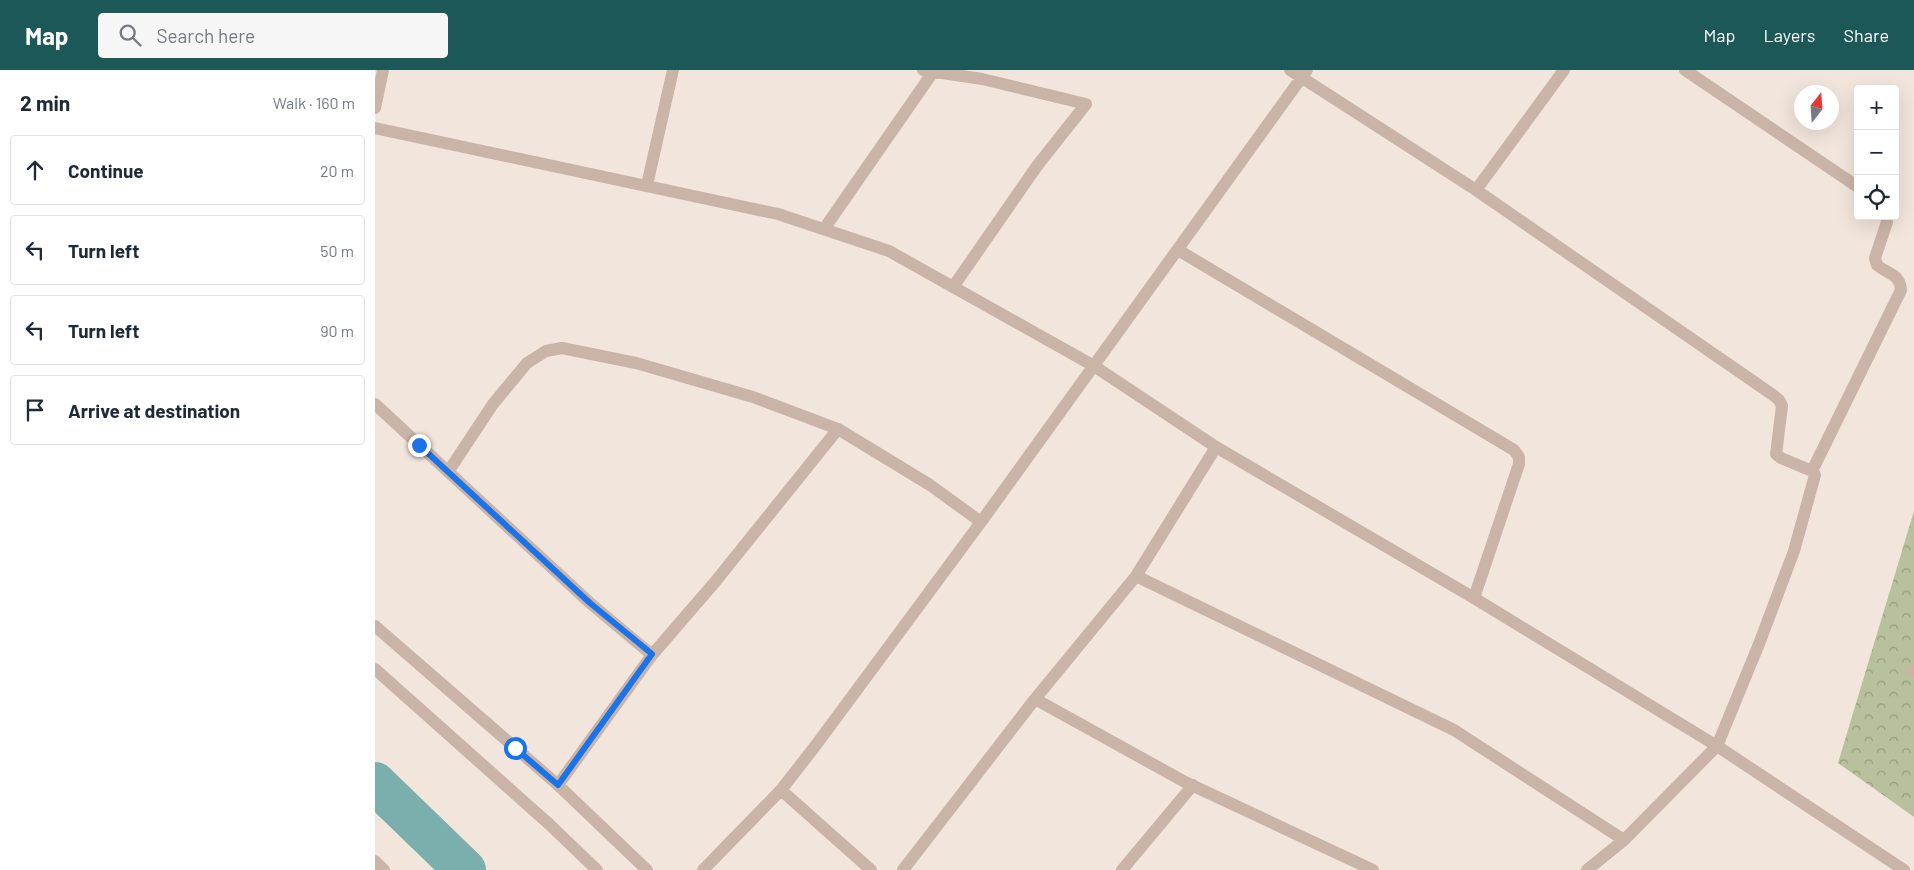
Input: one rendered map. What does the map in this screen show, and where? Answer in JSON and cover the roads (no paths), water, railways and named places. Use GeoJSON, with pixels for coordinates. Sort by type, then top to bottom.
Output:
{"type":"FeatureCollection","features":[{"type":"Feature","properties":{"kind":"street"},"geometry":{"type":"LineString","coordinates":[[375,108],[383,70]]}},
{"type":"Feature","properties":{"kind":"street"},"geometry":{"type":"LineString","coordinates":[[647,185],[673,70]]}},
{"type":"Feature","properties":{"kind":"street"},"geometry":{"type":"LineString","coordinates":[[1290,70],[1304,74],[1779,400],[1782,406],[1775,454],[1812,471],[1815,475],[1794,551],[1759,644],[1717,746],[1625,840],[1587,870]]}},
{"type":"Feature","properties":{"kind":"street"},"geometry":{"type":"LineString","coordinates":[[1475,190],[1564,70]]}},
{"type":"Feature","properties":{"kind":"street"},"geometry":{"type":"LineString","coordinates":[[1685,70],[1854,184]]}},
{"type":"Feature","properties":{"kind":"street"},"geometry":{"type":"LineString","coordinates":[[824,230],[928,71],[982,79],[1087,104],[1037,166],[953,288]]}},
{"type":"Feature","properties":{"kind":"street"},"geometry":{"type":"LineString","coordinates":[[703,870],[781,790],[817,745],[981,522],[1304,74]]}},
{"type":"Feature","properties":{"kind":"street"},"geometry":{"type":"LineString","coordinates":[[375,128],[778,214],[889,252],[1094,366],[1216,447],[1474,598],[1717,746],[1904,870]]}},
{"type":"Feature","properties":{"kind":"street"},"geometry":{"type":"LineString","coordinates":[[1812,471],[1901,290],[1901,282],[1877,265],[1875,258],[1887,220]]}},
{"type":"Feature","properties":{"kind":"street"},"geometry":{"type":"LineString","coordinates":[[1178,250],[1505,445],[1519,457],[1519,464],[1474,598]]}},
{"type":"Feature","properties":{"kind":"street"},"geometry":{"type":"LineString","coordinates":[[448,472],[493,404],[527,363],[546,352],[562,348],[636,362],[753,397],[838,429],[930,485],[981,522]]}},
{"type":"Feature","properties":{"kind":"street"},"geometry":{"type":"LineString","coordinates":[[375,404],[590,603],[652,654]]}},
{"type":"Feature","properties":{"kind":"street"},"geometry":{"type":"LineString","coordinates":[[558,785],[652,654],[715,582],[838,429]]}},
{"type":"Feature","properties":{"kind":"street"},"geometry":{"type":"LineString","coordinates":[[903,870],[1035,699],[1136,576],[1216,447]]}},
{"type":"Feature","properties":{"kind":"street"},"geometry":{"type":"LineString","coordinates":[[1136,576],[1455,730],[1625,840]]}},
{"type":"Feature","properties":{"kind":"street"},"geometry":{"type":"LineString","coordinates":[[375,626],[558,785],[647,870]]}},
{"type":"Feature","properties":{"kind":"street"},"geometry":{"type":"LineString","coordinates":[[375,669],[549,824],[597,870]]}},
{"type":"Feature","properties":{"kind":"street"},"geometry":{"type":"LineString","coordinates":[[1035,699],[1193,785],[1373,870]]}},
{"type":"Feature","properties":{"kind":"street"},"geometry":{"type":"LineString","coordinates":[[1122,870],[1193,785]]}},
{"type":"Feature","properties":{"kind":"street"},"geometry":{"type":"LineString","coordinates":[[781,790],[871,870]]}},
{"type":"Feature","properties":{"kind":"street"},"geometry":{"type":"LineString","coordinates":[[375,861],[384,870]]}},
{"type":"Feature","properties":{"kind":"waterway"},"geometry":{"type":"LineString","coordinates":[[375,783],[465,870]]}}]}
